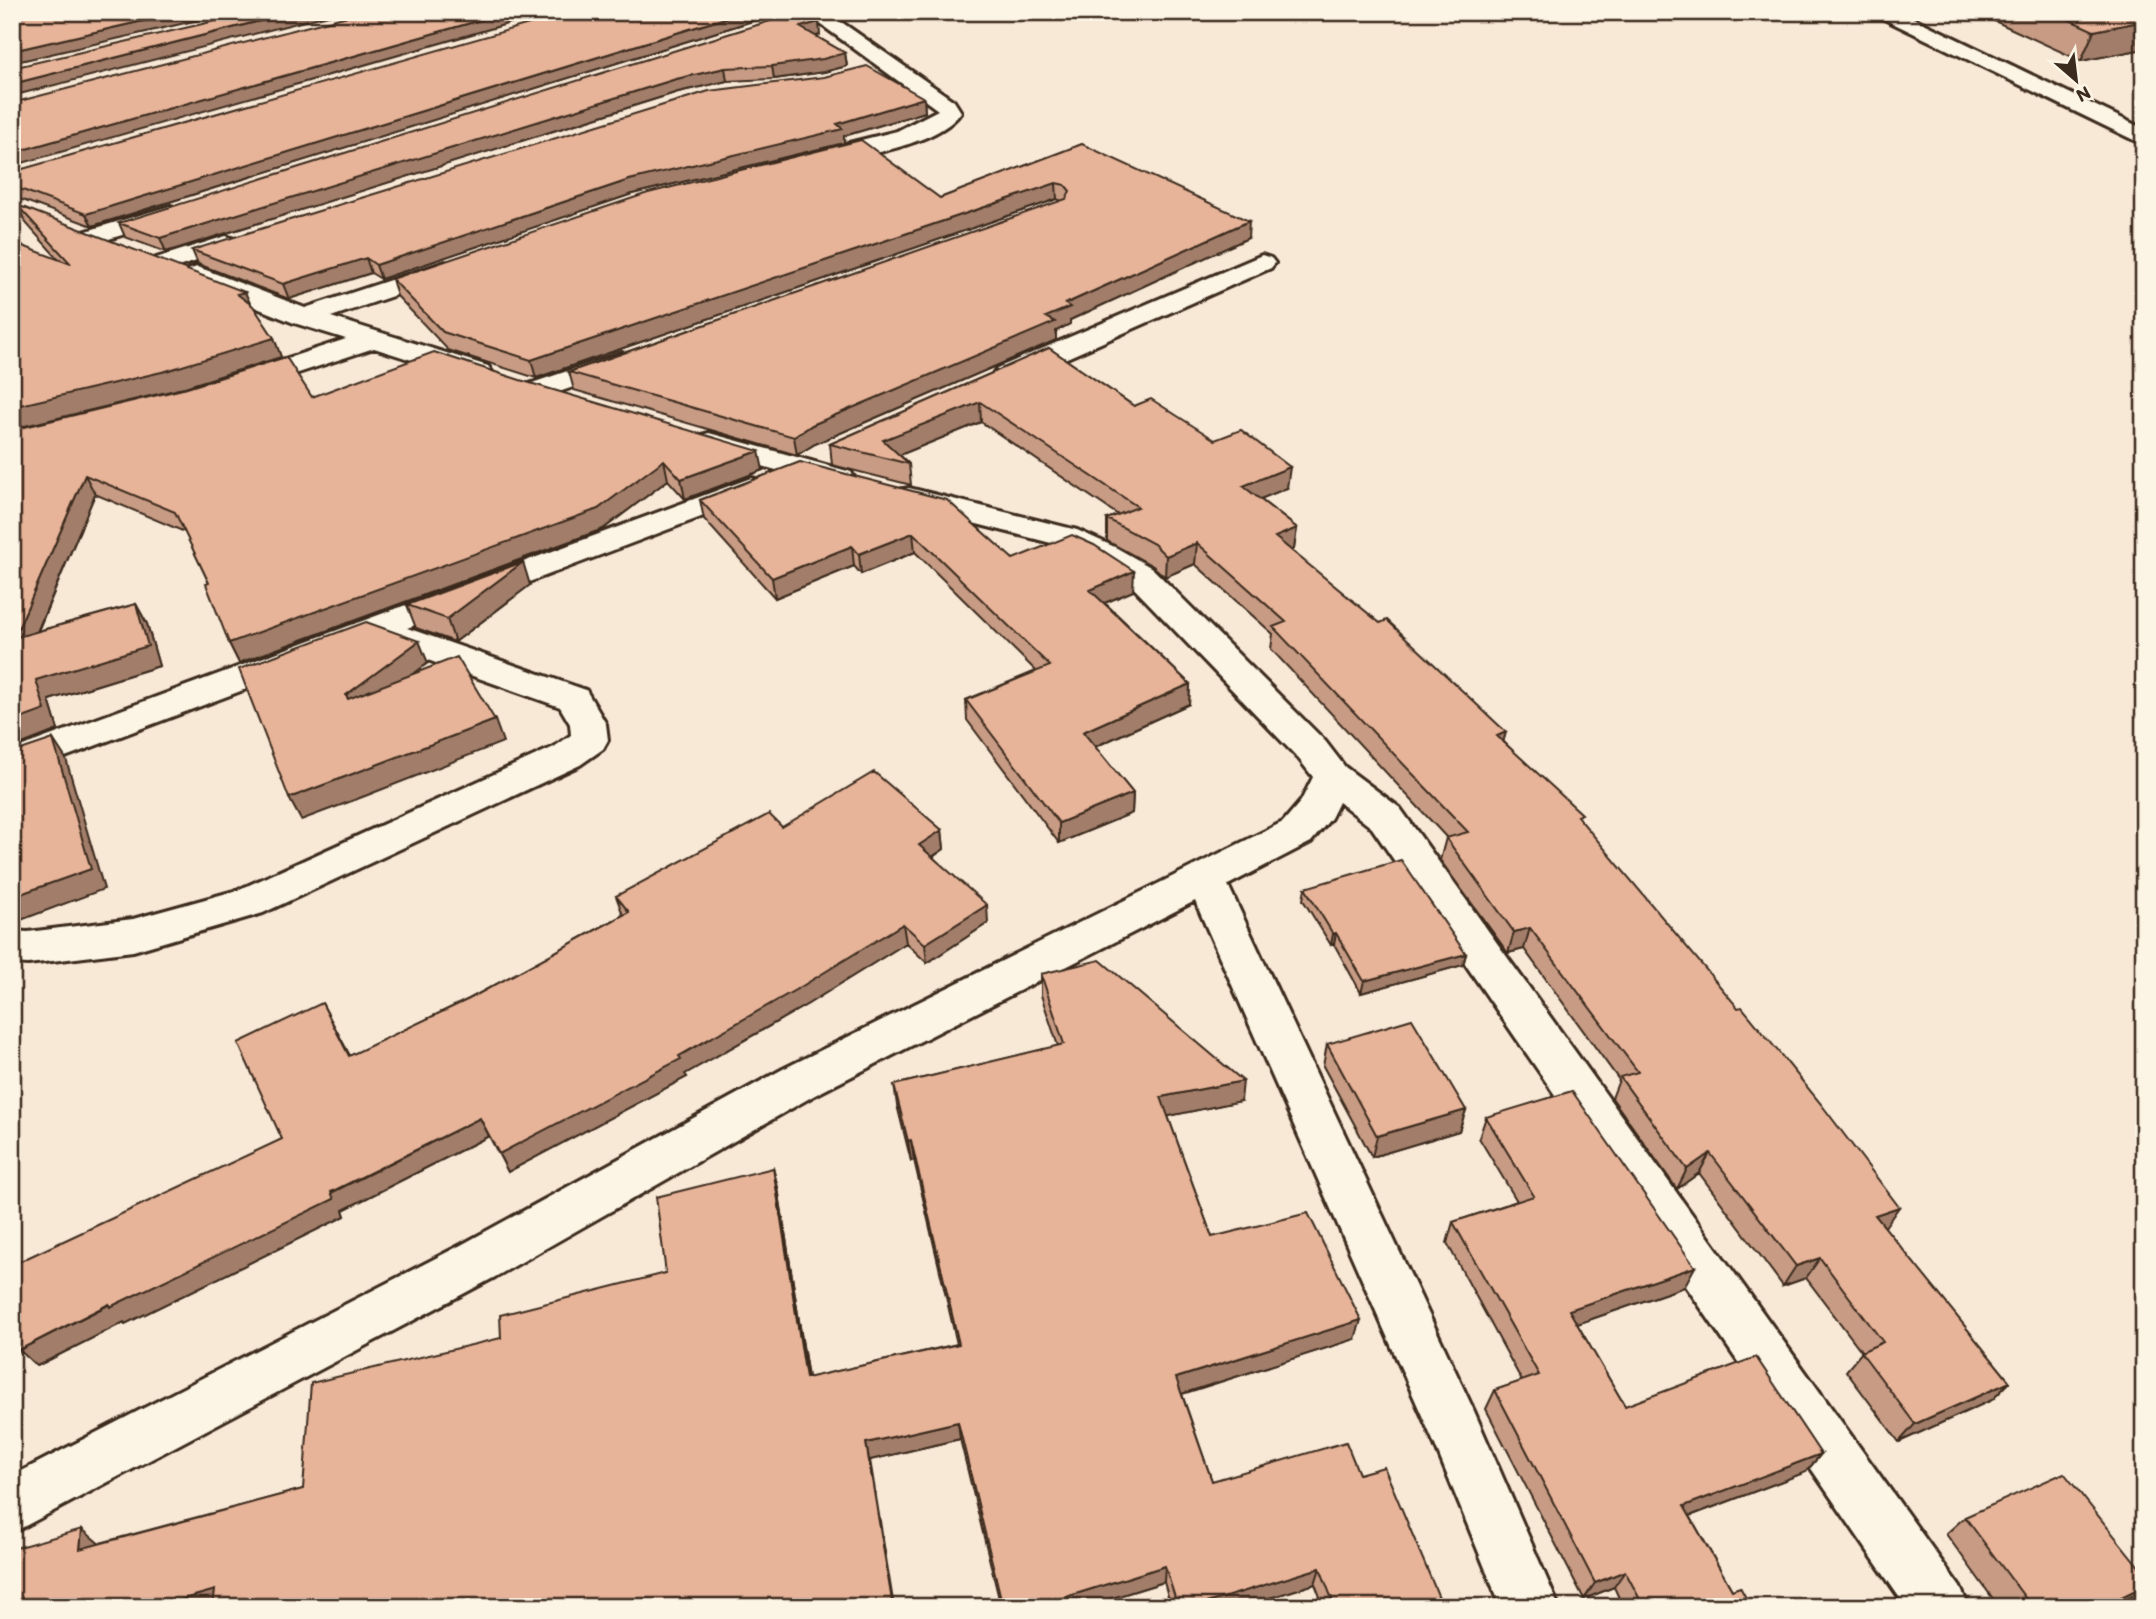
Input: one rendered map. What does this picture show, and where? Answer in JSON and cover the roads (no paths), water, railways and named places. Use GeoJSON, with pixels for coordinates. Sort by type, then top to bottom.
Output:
{"type":"FeatureCollection","features":[{"type":"Feature","properties":{"kind":"street"},"geometry":{"type":"LineString","coordinates":[[1885,12],[2144,138]]}},
{"type":"Feature","properties":{"kind":"street"},"geometry":{"type":"LineString","coordinates":[[794,164],[904,135],[939,123],[950,112],[946,106],[886,64],[808,14]]}},
{"type":"Feature","properties":{"kind":"street"},"geometry":{"type":"LineString","coordinates":[[862,71],[886,64]]}},
{"type":"Feature","properties":{"kind":"street"},"geometry":{"type":"LineString","coordinates":[[184,208],[77,232],[304,317],[589,407]]}},
{"type":"Feature","properties":{"kind":"street"},"geometry":{"type":"LineString","coordinates":[[165,263],[244,238]]}},
{"type":"Feature","properties":{"kind":"street"},"geometry":{"type":"LineString","coordinates":[[304,317],[472,261]]}},
{"type":"Feature","properties":{"kind":"street"},"geometry":{"type":"LineString","coordinates":[[980,385],[1262,263]]}},
{"type":"Feature","properties":{"kind":"street"},"geometry":{"type":"LineString","coordinates":[[223,388],[377,338]]}},
{"type":"Feature","properties":{"kind":"street"},"geometry":{"type":"LineString","coordinates":[[536,391],[640,355]]}},
{"type":"Feature","properties":{"kind":"street"},"geometry":{"type":"LineString","coordinates":[[681,434],[814,460],[874,488],[1066,537],[1140,575],[1312,750],[1332,776],[1386,818],[1940,1607]]}},
{"type":"Feature","properties":{"kind":"street"},"geometry":{"type":"LineString","coordinates":[[12,764],[814,460]]}},
{"type":"Feature","properties":{"kind":"street"},"geometry":{"type":"LineString","coordinates":[[12,947],[28,948],[134,935],[249,902],[567,756],[590,740],[587,724],[573,699],[372,628]]}},
{"type":"Feature","properties":{"kind":"street"},"geometry":{"type":"LineString","coordinates":[[12,1506],[478,1261],[799,1082],[1297,832],[1317,808],[1332,776]]}},
{"type":"Feature","properties":{"kind":"street"},"geometry":{"type":"LineString","coordinates":[[1204,877],[1450,1418],[1530,1607]]}}]}
